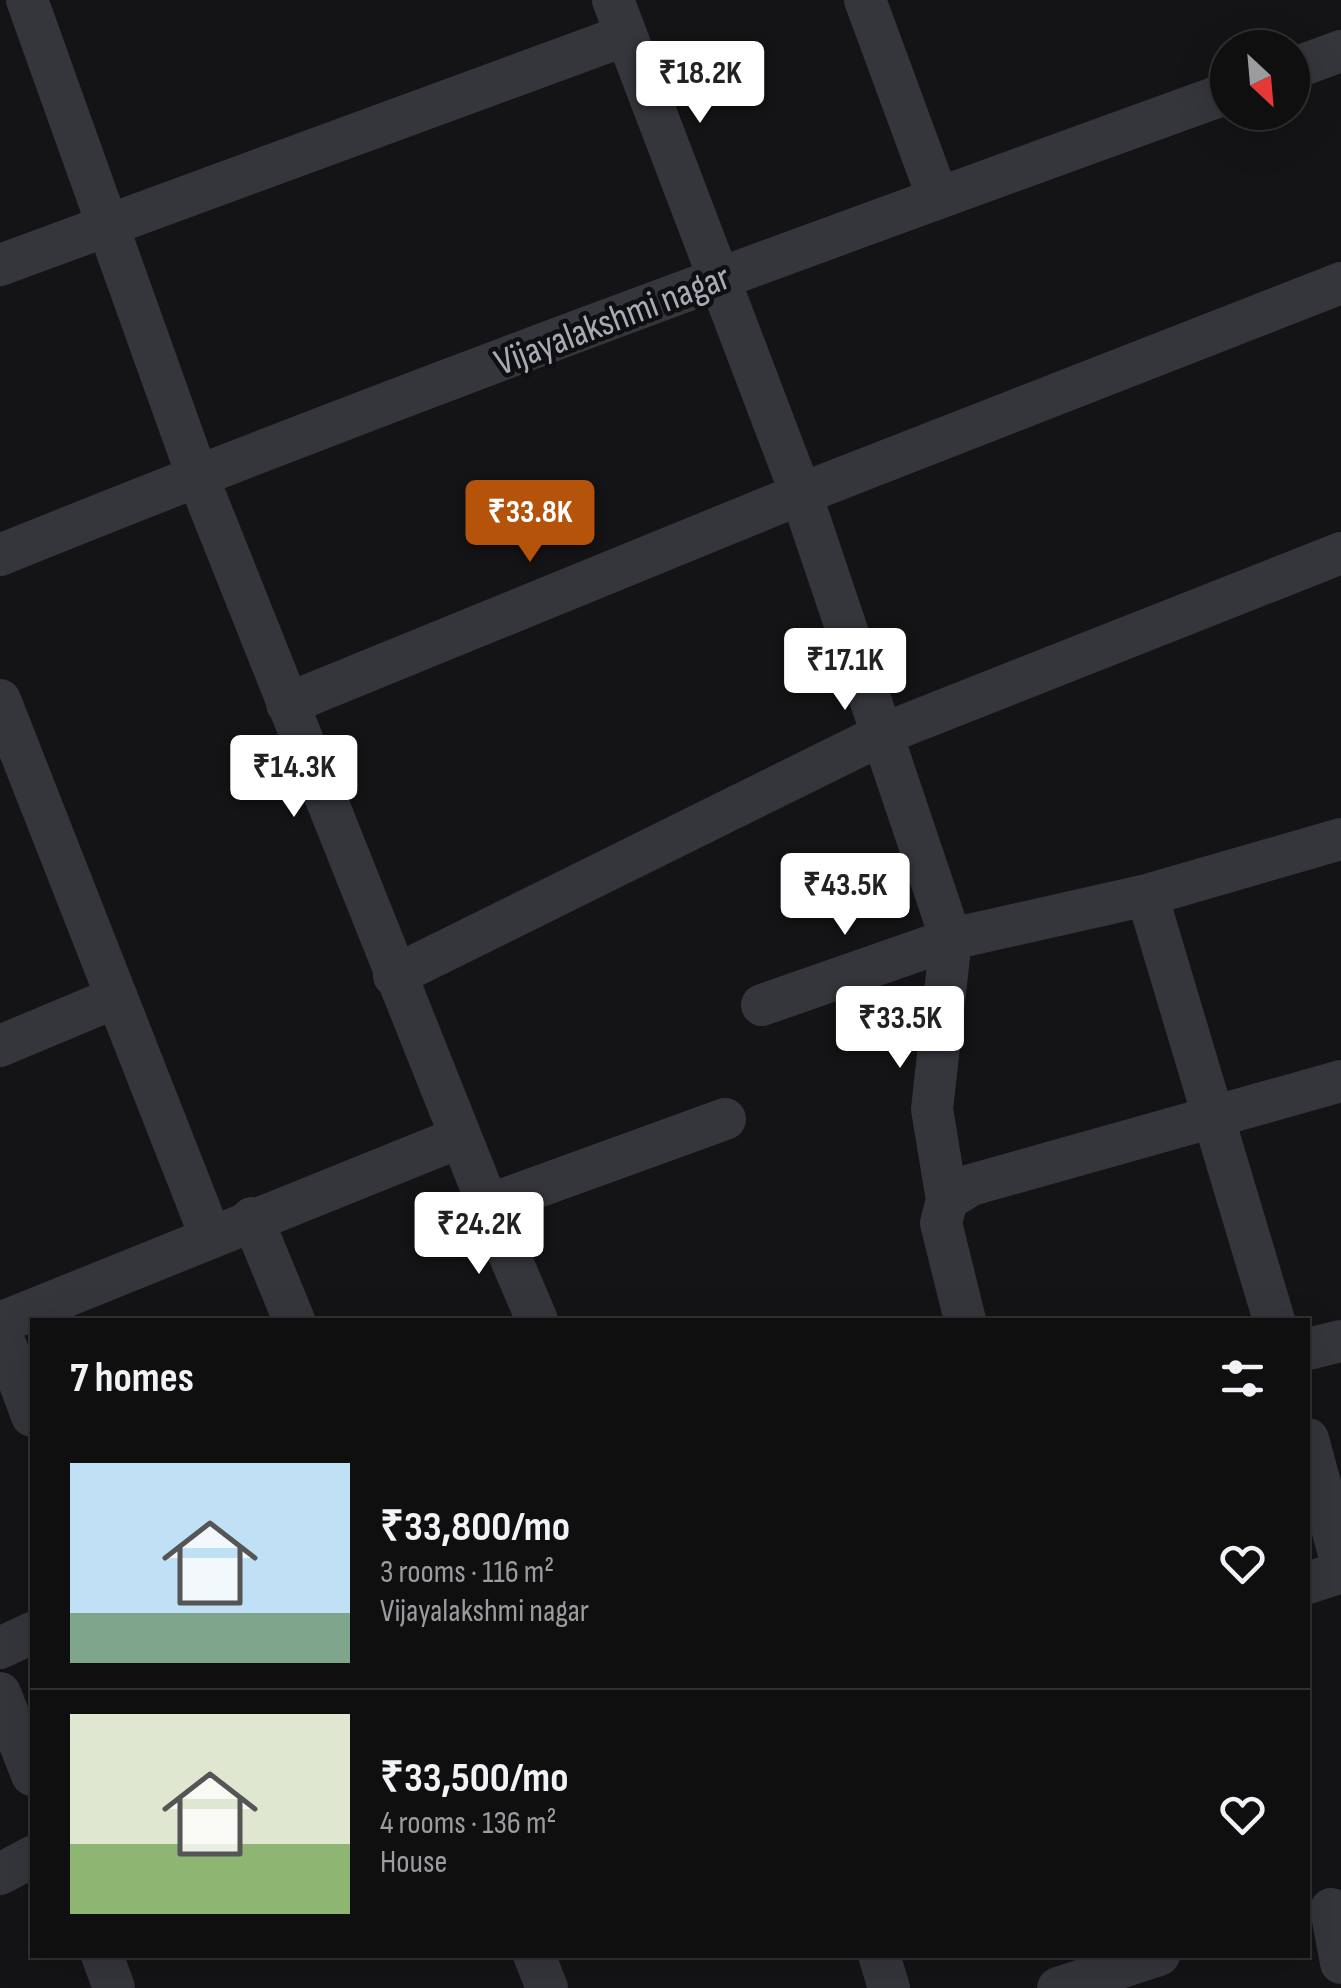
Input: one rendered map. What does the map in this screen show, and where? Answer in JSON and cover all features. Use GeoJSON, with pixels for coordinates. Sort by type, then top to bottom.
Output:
{"type":"FeatureCollection","features":[{"type":"Feature","properties":{"kind":"street"},"geometry":{"type":"LineString","coordinates":[[27,0],[196,475],[458,1138],[536,1318]]}},
{"type":"Feature","properties":{"kind":"street"},"geometry":{"type":"LineString","coordinates":[[865,0],[938,198]]}},
{"type":"Feature","properties":{"kind":"street"},"geometry":{"type":"LineString","coordinates":[[0,265],[108,228],[620,18],[801,494],[951,940],[932,1110],[947,1200],[942,1222],[965,1318]]}},
{"type":"Feature","properties":{"kind":"street"},"geometry":{"type":"LineString","coordinates":[[1310,63],[1341,52]]}},
{"type":"Feature","properties":{"kind":"street","name":"Vijayalakshmi nagar"},"geometry":{"type":"LineString","coordinates":[[0,555],[196,475],[719,278],[1210,100]]}},
{"type":"Feature","properties":{"kind":"street"},"geometry":{"type":"LineString","coordinates":[[287,704],[801,494],[1341,283]]}},
{"type":"Feature","properties":{"kind":"street"},"geometry":{"type":"LineString","coordinates":[[394,976],[883,734],[1341,552]]}},
{"type":"Feature","properties":{"kind":"street"},"geometry":{"type":"LineString","coordinates":[[0,700],[210,1235]]}},
{"type":"Feature","properties":{"kind":"street"},"geometry":{"type":"LineString","coordinates":[[762,1006],[951,940],[1147,895],[1341,839]]}},
{"type":"Feature","properties":{"kind":"street"},"geometry":{"type":"LineString","coordinates":[[1147,895],[1273,1318]]}},
{"type":"Feature","properties":{"kind":"street"},"geometry":{"type":"LineString","coordinates":[[0,1046],[118,997]]}},
{"type":"Feature","properties":{"kind":"street"},"geometry":{"type":"LineString","coordinates":[[947,1200],[970,1185],[1341,1081]]}},
{"type":"Feature","properties":{"kind":"street"},"geometry":{"type":"LineString","coordinates":[[488,1205],[725,1119]]}},
{"type":"Feature","properties":{"kind":"street"},"geometry":{"type":"LineString","coordinates":[[30,1410],[0,1326],[210,1235],[458,1138]]}},
{"type":"Feature","properties":{"kind":"street"},"geometry":{"type":"LineString","coordinates":[[252,1218],[293,1318]]}},
{"type":"Feature","properties":{"kind":"street"},"geometry":{"type":"LineString","coordinates":[[1310,1349],[1341,1341]]}},
{"type":"Feature","properties":{"kind":"street"},"geometry":{"type":"LineString","coordinates":[[1310,1446],[1341,1561]]}},
{"type":"Feature","properties":{"kind":"street"},"geometry":{"type":"LineString","coordinates":[[1310,1582],[1341,1572]]}},
{"type":"Feature","properties":{"kind":"street"},"geometry":{"type":"LineString","coordinates":[[0,1648],[30,1634]]}},
{"type":"Feature","properties":{"kind":"street"},"geometry":{"type":"LineString","coordinates":[[0,1693],[30,1770]]}},
{"type":"Feature","properties":{"kind":"street"},"geometry":{"type":"LineString","coordinates":[[0,1874],[30,1858]]}},
{"type":"Feature","properties":{"kind":"street"},"geometry":{"type":"LineString","coordinates":[[1326,1909],[1341,1964]]}},
{"type":"Feature","properties":{"kind":"street"},"geometry":{"type":"LineString","coordinates":[[103,1958],[114,1988]]}},
{"type":"Feature","properties":{"kind":"street"},"geometry":{"type":"LineString","coordinates":[[535,1958],[547,1988]]}},
{"type":"Feature","properties":{"kind":"street"},"geometry":{"type":"LineString","coordinates":[[880,1958],[889,1988]]}},
{"type":"Feature","properties":{"kind":"street"},"geometry":{"type":"LineString","coordinates":[[1058,1988],[1134,1965]]}}]}
